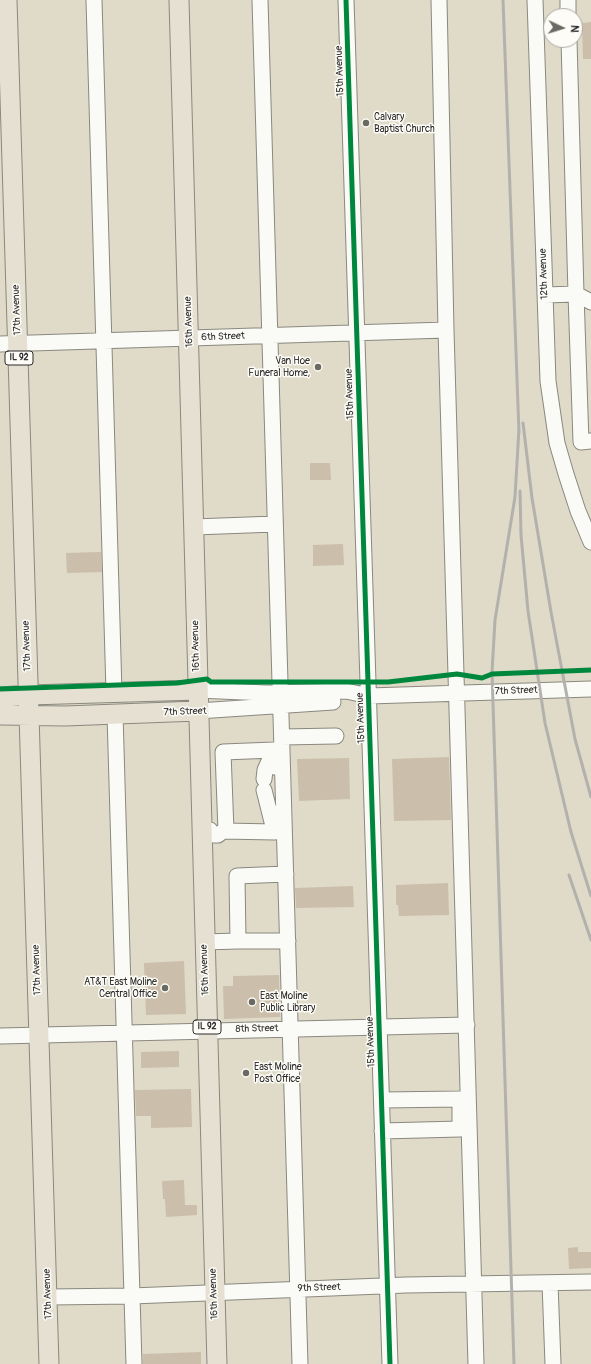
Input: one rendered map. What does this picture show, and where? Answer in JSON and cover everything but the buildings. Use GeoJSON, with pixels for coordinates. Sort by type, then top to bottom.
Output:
{"type":"FeatureCollection","features":[{"type":"Feature","properties":{"kind":"main road","name":"17th Avenue"},"geometry":{"type":"LineString","coordinates":[[7,0],[9,343],[30,716],[49,1364]]}},
{"type":"Feature","properties":{"kind":"main road","name":"16th Avenue"},"geometry":{"type":"LineString","coordinates":[[179,0],[194,527],[197,690],[198,711],[215,830],[204,942],[217,1364]]}},
{"type":"Feature","properties":{"kind":"main road","name":"7th Street"},"geometry":{"type":"LineString","coordinates":[[0,697],[197,690]]}},
{"type":"Feature","properties":{"kind":"main road","name":"7th Street"},"geometry":{"type":"LineString","coordinates":[[0,715],[30,716],[198,711]]}},
{"type":"Feature","properties":{"kind":"street"},"geometry":{"type":"LineString","coordinates":[[94,0],[114,692]]}},
{"type":"Feature","properties":{"kind":"street"},"geometry":{"type":"LineString","coordinates":[[260,0],[275,524],[278,702],[275,832]]}},
{"type":"Feature","properties":{"kind":"street","name":"15th Avenue"},"geometry":{"type":"LineString","coordinates":[[346,0],[390,1364]]}},
{"type":"Feature","properties":{"kind":"street"},"geometry":{"type":"LineString","coordinates":[[439,0],[446,330],[476,1364]]}},
{"type":"Feature","properties":{"kind":"street","name":"12th Avenue"},"geometry":{"type":"LineString","coordinates":[[535,0],[548,381],[552,414],[566,474],[578,511],[591,542]]}},
{"type":"Feature","properties":{"kind":"street"},"geometry":{"type":"LineString","coordinates":[[569,48],[581,442],[591,441]]}},
{"type":"Feature","properties":{"kind":"street"},"geometry":{"type":"LineString","coordinates":[[545,295],[576,294],[591,302]]}},
{"type":"Feature","properties":{"kind":"street","name":"6th Street"},"geometry":{"type":"LineString","coordinates":[[9,343],[189,339],[446,330]]}},
{"type":"Feature","properties":{"kind":"street"},"geometry":{"type":"LineString","coordinates":[[194,527],[275,524]]}},
{"type":"Feature","properties":{"kind":"street","name":"7th Street"},"geometry":{"type":"LineString","coordinates":[[198,711],[278,702],[346,691],[369,696],[591,689]]}},
{"type":"Feature","properties":{"kind":"street","name":"7th Street"},"geometry":{"type":"LineString","coordinates":[[197,690],[278,702]]}},
{"type":"Feature","properties":{"kind":"street"},"geometry":{"type":"LineString","coordinates":[[115,714],[134,1364]]}},
{"type":"Feature","properties":{"kind":"street"},"geometry":{"type":"LineString","coordinates":[[275,832],[215,830],[223,752],[278,743],[336,736]]}},
{"type":"Feature","properties":{"kind":"street"},"geometry":{"type":"LineString","coordinates":[[275,832],[264,784],[264,770],[278,743]]}},
{"type":"Feature","properties":{"kind":"street"},"geometry":{"type":"LineString","coordinates":[[278,743],[286,874],[300,1364]]}},
{"type":"Feature","properties":{"kind":"street"},"geometry":{"type":"LineString","coordinates":[[238,941],[237,876],[286,874]]}},
{"type":"Feature","properties":{"kind":"street"},"geometry":{"type":"LineString","coordinates":[[204,942],[288,941]]}},
{"type":"Feature","properties":{"kind":"street","name":"8th Street"},"geometry":{"type":"LineString","coordinates":[[0,1036],[467,1025]]}},
{"type":"Feature","properties":{"kind":"street"},"geometry":{"type":"LineString","coordinates":[[382,1100],[460,1099],[460,1129],[382,1131]]}},
{"type":"Feature","properties":{"kind":"street","name":"9th Street"},"geometry":{"type":"LineString","coordinates":[[48,1297],[132,1296],[387,1286],[591,1282]]}},
{"type":"Feature","properties":{"kind":"street"},"geometry":{"type":"LineString","coordinates":[[550,1284],[553,1364]]}},
{"type":"Feature","properties":{"kind":"railway"},"geometry":{"type":"LineString","coordinates":[[503,0],[519,433]]}},
{"type":"Feature","properties":{"kind":"railway"},"geometry":{"type":"LineString","coordinates":[[523,423],[532,498],[551,612],[575,739],[591,797]]}},
{"type":"Feature","properties":{"kind":"railway"},"geometry":{"type":"LineString","coordinates":[[514,1364],[492,672],[495,620],[515,497],[519,428]]}},
{"type":"Feature","properties":{"kind":"railway"},"geometry":{"type":"LineString","coordinates":[[520,491],[521,535],[528,611],[545,723],[571,832],[591,896]]}},
{"type":"Feature","properties":{"kind":"railway"},"geometry":{"type":"LineString","coordinates":[[569,875],[591,940]]}},
{"type":"Feature","properties":{"kind":"cycle path"},"geometry":{"type":"LineString","coordinates":[[346,0],[390,1364]]}},
{"type":"Feature","properties":{"kind":"cycle path"},"geometry":{"type":"LineString","coordinates":[[0,689],[177,683],[207,679],[211,682],[388,682],[457,674],[482,678],[492,674],[591,670]]}},
{"type":"Feature","properties":{"kind":"place","name":"Calvary Baptist Church"},"geometry":{"type":"Point","coordinates":[366,123]}},
{"type":"Feature","properties":{"kind":"place","name":"Van Hoe Funeral Home,"},"geometry":{"type":"Point","coordinates":[318,367]}},
{"type":"Feature","properties":{"kind":"place","name":"AT&T East Moline Central Office"},"geometry":{"type":"Point","coordinates":[165,988]}},
{"type":"Feature","properties":{"kind":"place","name":"East Moline Public Library"},"geometry":{"type":"Point","coordinates":[252,1002]}},
{"type":"Feature","properties":{"kind":"place","name":"East Moline Post Office"},"geometry":{"type":"Point","coordinates":[246,1073]}}]}
